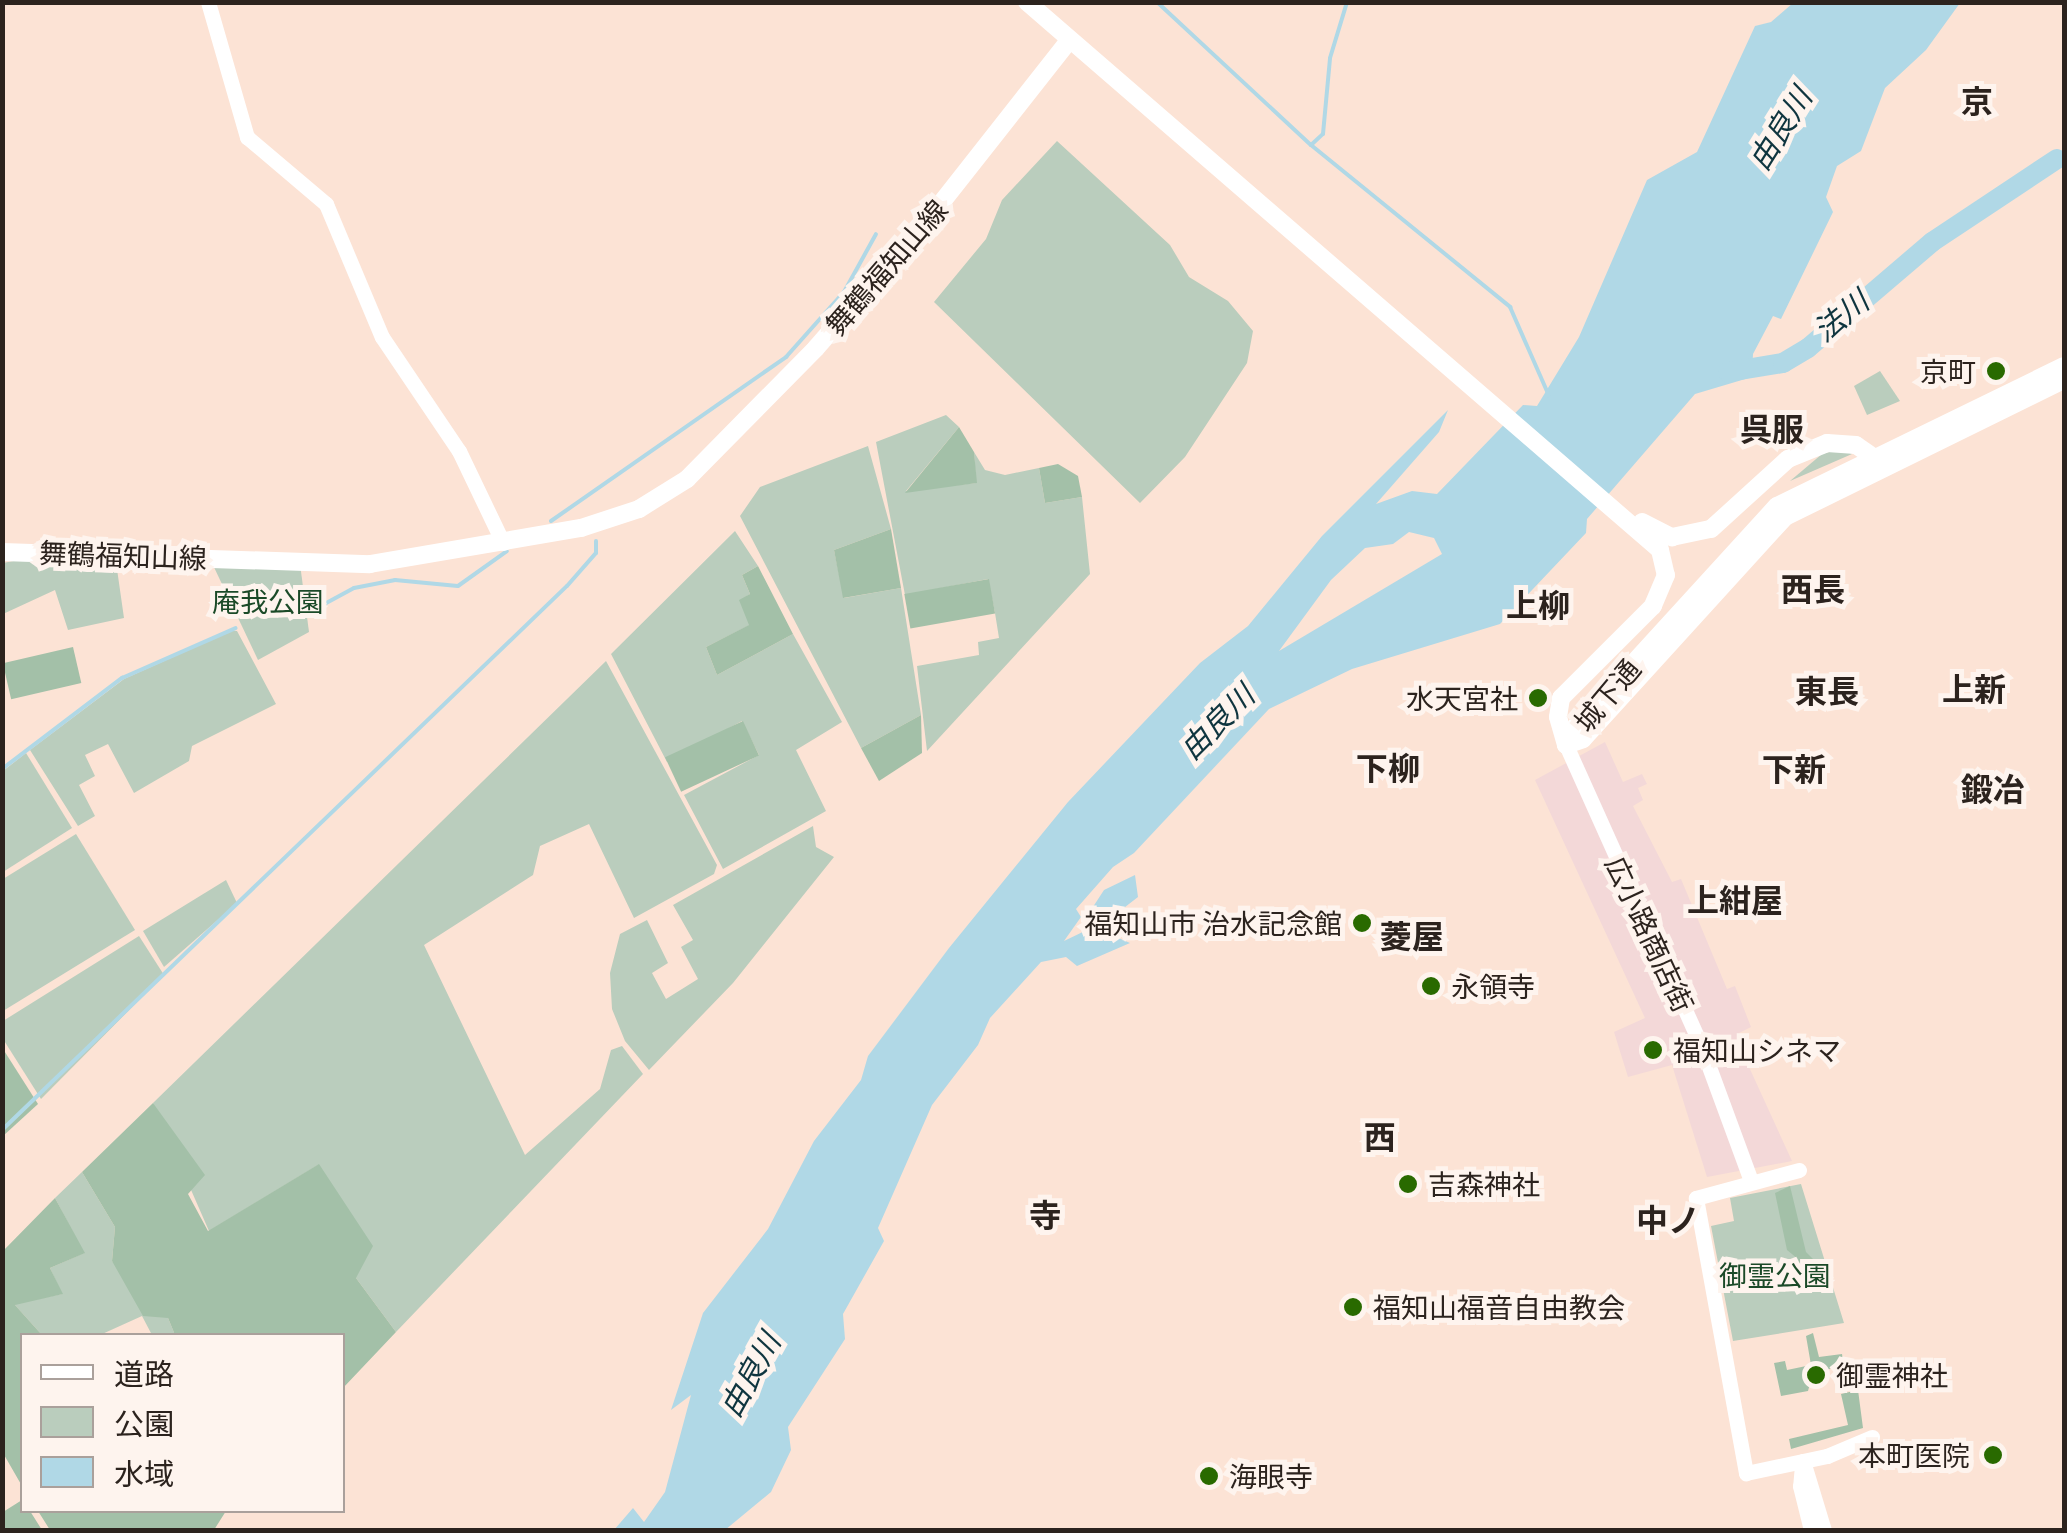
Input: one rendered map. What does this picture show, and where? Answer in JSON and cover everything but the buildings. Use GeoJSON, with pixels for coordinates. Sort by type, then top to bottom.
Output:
{"type":"FeatureCollection","features":[{"type":"Feature","properties":{"kind":"main road"},"geometry":{"type":"LineString","coordinates":[[1027,2],[1066,43],[1604,497],[1666,543]]}},
{"type":"Feature","properties":{"kind":"main road","name":"舞鶴福知山線"},"geometry":{"type":"LineString","coordinates":[[2,552],[370,564],[609,521],[687,479],[874,285],[1066,43]]}},
{"type":"Feature","properties":{"kind":"main road","name":"城下通"},"geometry":{"type":"LineString","coordinates":[[1879,461],[2064,366]]}},
{"type":"Feature","properties":{"kind":"main road","name":"城下通"},"geometry":{"type":"LineString","coordinates":[[1566,745],[1576,726],[1753,529],[1796,494],[2064,380]]}},
{"type":"Feature","properties":{"kind":"main road"},"geometry":{"type":"LineString","coordinates":[[1666,543],[1711,530],[1804,451],[1837,442],[1879,461]]}},
{"type":"Feature","properties":{"kind":"main road"},"geometry":{"type":"LineString","coordinates":[[1566,745],[1558,717],[1561,698],[1654,606],[1666,575],[1666,543]]}},
{"type":"Feature","properties":{"kind":"street"},"geometry":{"type":"LineString","coordinates":[[208,2],[248,137],[326,204],[382,337],[460,451],[503,542]]}},
{"type":"Feature","properties":{"kind":"street","name":"広小路商店街"},"geometry":{"type":"LineString","coordinates":[[1566,745],[1701,1045],[1750,1181]]}},
{"type":"Feature","properties":{"kind":"street"},"geometry":{"type":"LineString","coordinates":[[1799,1170],[1696,1198],[1746,1473],[1803,1461],[1872,1437]]}},
{"type":"Feature","properties":{"kind":"street"},"geometry":{"type":"LineString","coordinates":[[1803,1461],[1800,1486],[1811,1530]]}},
{"type":"Feature","properties":{"kind":"street"},"geometry":{"type":"LineString","coordinates":[[1803,1461],[1824,1530]]}},
{"type":"Feature","properties":{"kind":"shaded area"},"geometry":{"type":"Polygon","coordinates":[[[1605,742],[1623,782],[1642,774],[1647,784],[1638,788],[1643,800],[1633,806],[1672,882],[1681,879],[1727,989],[1735,986],[1751,1027],[1739,1033],[1744,1056],[1792,1161],[1707,1177],[1672,1065],[1628,1077],[1614,1032],[1645,1018],[1535,780],[1605,742]]]}},
{"type":"Feature","properties":{"kind":"green space"},"geometry":{"type":"Polygon","coordinates":[[[1057,141],[1170,245],[1189,277],[1228,301],[1253,331],[1247,363],[1185,457],[1140,503],[934,302],[986,239],[1002,200],[1057,141]]]}},
{"type":"Feature","properties":{"kind":"green space"},"geometry":{"type":"Polygon","coordinates":[[[1880,371],[1900,401],[1867,415],[1854,386],[1880,371]]]}},
{"type":"Feature","properties":{"kind":"green space"},"geometry":{"type":"Polygon","coordinates":[[[946,415],[959,427],[906,491],[976,483],[974,452],[985,470],[1005,475],[1039,468],[1045,503],[1082,497],[1090,574],[927,751],[917,666],[979,655],[978,642],[999,638],[995,613],[988,579],[905,595],[876,442],[946,415]]]}},
{"type":"Feature","properties":{"kind":"green space"},"geometry":{"type":"Polygon","coordinates":[[[959,427],[974,452],[977,483],[905,493],[959,427]]]}},
{"type":"Feature","properties":{"kind":"green space"},"geometry":{"type":"Polygon","coordinates":[[[868,446],[891,529],[834,550],[844,598],[901,588],[921,715],[861,748],[740,516],[760,487],[868,446]]]}},
{"type":"Feature","properties":{"kind":"green space"},"geometry":{"type":"Polygon","coordinates":[[[1840,449],[1852,454],[1790,481],[1822,454],[1840,449]]]}},
{"type":"Feature","properties":{"kind":"green space"},"geometry":{"type":"Polygon","coordinates":[[[1058,464],[1078,476],[1082,497],[1045,503],[1039,468],[1058,464]]]}},
{"type":"Feature","properties":{"kind":"green space"},"geometry":{"type":"Polygon","coordinates":[[[891,529],[901,588],[843,598],[834,550],[891,529]]]}},
{"type":"Feature","properties":{"kind":"green space"},"geometry":{"type":"Polygon","coordinates":[[[735,531],[758,566],[742,575],[750,594],[740,601],[750,625],[706,647],[717,675],[793,634],[842,722],[796,750],[826,811],[723,869],[684,795],[759,755],[742,721],[667,762],[611,654],[735,531]]]}},
{"type":"Feature","properties":{"kind":"green space"},"geometry":{"type":"Polygon","coordinates":[[[24,559],[116,562],[124,618],[68,630],[55,590],[3,614],[3,563],[24,559]]]}},
{"type":"Feature","properties":{"kind":"green space","name":"庵我公園"},"geometry":{"type":"Polygon","coordinates":[[[212,563],[300,564],[309,632],[258,660],[212,563]]]}},
{"type":"Feature","properties":{"kind":"green space"},"geometry":{"type":"Polygon","coordinates":[[[758,566],[793,634],[717,675],[706,647],[749,625],[739,600],[750,594],[742,575],[758,566]]]}},
{"type":"Feature","properties":{"kind":"green space"},"geometry":{"type":"Polygon","coordinates":[[[989,579],[995,613],[910,628],[904,594],[989,579]]]}},
{"type":"Feature","properties":{"kind":"green space"},"geometry":{"type":"Polygon","coordinates":[[[237,631],[276,704],[192,746],[189,761],[134,793],[108,744],[85,755],[95,776],[79,785],[95,816],[78,826],[30,750],[124,679],[237,631]]]}},
{"type":"Feature","properties":{"kind":"green space"},"geometry":{"type":"Polygon","coordinates":[[[73,647],[81,683],[11,699],[3,663],[73,647]]]}},
{"type":"Feature","properties":{"kind":"green space"},"geometry":{"type":"Polygon","coordinates":[[[606,661],[717,865],[714,874],[634,918],[589,824],[540,846],[533,875],[424,945],[525,1155],[600,1089],[611,1050],[622,1046],[643,1074],[396,1332],[356,1278],[318,1165],[209,1231],[153,1103],[606,661]]]}},
{"type":"Feature","properties":{"kind":"green space"},"geometry":{"type":"Polygon","coordinates":[[[921,715],[922,753],[879,781],[861,748],[921,715]]]}},
{"type":"Feature","properties":{"kind":"green space"},"geometry":{"type":"Polygon","coordinates":[[[743,721],[759,755],[681,792],[665,757],[743,721]]]}},
{"type":"Feature","properties":{"kind":"green space"},"geometry":{"type":"Polygon","coordinates":[[[26,753],[72,828],[3,872],[3,771],[26,753]]]}},
{"type":"Feature","properties":{"kind":"green space"},"geometry":{"type":"Polygon","coordinates":[[[813,826],[816,847],[834,857],[733,983],[649,1070],[625,1041],[612,1009],[610,973],[620,934],[647,920],[668,963],[652,973],[666,999],[698,979],[681,947],[693,940],[673,905],[813,826]]]}},
{"type":"Feature","properties":{"kind":"green space"},"geometry":{"type":"Polygon","coordinates":[[[76,834],[135,930],[3,1011],[3,879],[76,834]]]}},
{"type":"Feature","properties":{"kind":"green space"},"geometry":{"type":"Polygon","coordinates":[[[226,880],[237,903],[164,967],[143,931],[226,880]]]}},
{"type":"Feature","properties":{"kind":"green space"},"geometry":{"type":"Polygon","coordinates":[[[139,936],[164,975],[41,1099],[3,1039],[3,1021],[139,936]]]}},
{"type":"Feature","properties":{"kind":"green space"},"geometry":{"type":"Polygon","coordinates":[[[3,1049],[38,1104],[2,1136],[3,1049]]]}},
{"type":"Feature","properties":{"kind":"green space"},"geometry":{"type":"Polygon","coordinates":[[[153,1103],[205,1175],[188,1194],[208,1231],[319,1164],[373,1246],[356,1278],[396,1332],[345,1386],[345,1333],[174,1333],[168,1318],[143,1316],[112,1261],[115,1227],[82,1172],[153,1103]]]}},
{"type":"Feature","properties":{"kind":"green space"},"geometry":{"type":"Polygon","coordinates":[[[82,1172],[115,1227],[112,1261],[168,1318],[174,1333],[151,1333],[142,1316],[104,1333],[40,1333],[14,1304],[62,1294],[50,1268],[84,1253],[55,1198],[82,1172]]]}},
{"type":"Feature","properties":{"kind":"green space","name":"御霊公園"},"geometry":{"type":"Polygon","coordinates":[[[1801,1184],[1844,1323],[1733,1341],[1711,1226],[1734,1221],[1730,1198],[1801,1184]]]}},
{"type":"Feature","properties":{"kind":"green space"},"geometry":{"type":"Polygon","coordinates":[[[1790,1186],[1806,1252],[1822,1268],[1825,1280],[1813,1284],[1802,1280],[1798,1259],[1787,1250],[1775,1193],[1790,1186]]]}},
{"type":"Feature","properties":{"kind":"green space"},"geometry":{"type":"Polygon","coordinates":[[[55,1198],[85,1253],[50,1268],[63,1294],[15,1305],[40,1333],[20,1333],[20,1483],[3,1453],[3,1251],[55,1198]]]}},
{"type":"Feature","properties":{"kind":"green space"},"geometry":{"type":"Polygon","coordinates":[[[1813,1333],[1819,1357],[1842,1354],[1843,1361],[1811,1380],[1808,1391],[1781,1396],[1774,1363],[1785,1361],[1787,1370],[1811,1365],[1806,1336],[1813,1333]]]}},
{"type":"Feature","properties":{"kind":"green space"},"geometry":{"type":"Polygon","coordinates":[[[1858,1390],[1863,1428],[1791,1449],[1789,1439],[1848,1425],[1841,1394],[1858,1390]]]}},
{"type":"Feature","properties":{"kind":"green space"},"geometry":{"type":"Polygon","coordinates":[[[20,1501],[20,1513],[31,1513],[42,1530],[3,1530],[3,1512],[20,1501]]]}},
{"type":"Feature","properties":{"kind":"green space"},"geometry":{"type":"Polygon","coordinates":[[[39,1513],[225,1513],[214,1530],[50,1530],[39,1513]]]}},
{"type":"Feature","properties":{"kind":"water","name":"由良川"},"geometry":{"type":"Polygon","coordinates":[[[1793,3],[1960,3],[1926,50],[1885,88],[1861,151],[1837,166],[1826,197],[1833,212],[1781,319],[1773,316],[1753,354],[1752,377],[1695,394],[1587,519],[1586,533],[1500,624],[1352,669],[1269,709],[1134,853],[1113,867],[1076,909],[1081,917],[1064,941],[1091,928],[1089,913],[1104,890],[1135,875],[1138,897],[1107,921],[1107,933],[1130,943],[1077,966],[1066,957],[1041,962],[990,1018],[978,1045],[932,1105],[878,1228],[884,1241],[843,1314],[845,1339],[788,1427],[791,1450],[771,1492],[725,1530],[614,1530],[633,1508],[644,1522],[665,1492],[691,1395],[671,1410],[703,1313],[768,1229],[814,1141],[861,1080],[868,1056],[949,948],[1068,802],[1200,663],[1248,626],[1322,536],[1448,410],[1439,432],[1376,504],[1412,491],[1437,494],[1523,405],[1537,406],[1579,337],[1647,180],[1697,152],[1755,26],[1771,22],[1793,3]],[[1409,532],[1393,544],[1365,548],[1331,580],[1279,651],[1442,554],[1434,538],[1409,532]]]}},
{"type":"Feature","properties":{"kind":"waterway"},"geometry":{"type":"LineString","coordinates":[[1157,2],[1311,145],[1510,307],[1549,396]]}},
{"type":"Feature","properties":{"kind":"waterway"},"geometry":{"type":"LineString","coordinates":[[1311,145],[1323,134],[1330,58],[1347,2]]}},
{"type":"Feature","properties":{"kind":"waterway","name":"法川"},"geometry":{"type":"LineString","coordinates":[[1728,372],[1783,363],[1808,348],[1932,242],[2057,159]]}},
{"type":"Feature","properties":{"kind":"waterway"},"geometry":{"type":"LineString","coordinates":[[551,521],[786,357],[844,292],[876,234]]}},
{"type":"Feature","properties":{"kind":"waterway"},"geometry":{"type":"LineString","coordinates":[[2,1130],[567,586],[596,553],[596,541]]}},
{"type":"Feature","properties":{"kind":"waterway"},"geometry":{"type":"LineString","coordinates":[[317,608],[354,588],[395,580],[458,586],[507,551]]}},
{"type":"Feature","properties":{"kind":"waterway"},"geometry":{"type":"LineString","coordinates":[[2,769],[122,678],[236,628]]}},
{"type":"Feature","properties":{"kind":"place","name":"京町"},"geometry":{"type":"Point","coordinates":[1996,371]}},
{"type":"Feature","properties":{"kind":"place","name":"水天宮社"},"geometry":{"type":"Point","coordinates":[1538,698]}},
{"type":"Feature","properties":{"kind":"place","name":"福知山市 治水記念館"},"geometry":{"type":"Point","coordinates":[1362,923]}},
{"type":"Feature","properties":{"kind":"place","name":"永領寺"},"geometry":{"type":"Point","coordinates":[1431,986]}},
{"type":"Feature","properties":{"kind":"place","name":"福知山シネマ"},"geometry":{"type":"Point","coordinates":[1653,1050]}},
{"type":"Feature","properties":{"kind":"place","name":"吉森神社"},"geometry":{"type":"Point","coordinates":[1408,1184]}},
{"type":"Feature","properties":{"kind":"place","name":"福知山福音自由教会"},"geometry":{"type":"Point","coordinates":[1353,1307]}},
{"type":"Feature","properties":{"kind":"place","name":"御霊神社"},"geometry":{"type":"Point","coordinates":[1816,1375]}},
{"type":"Feature","properties":{"kind":"place","name":"本町医院"},"geometry":{"type":"Point","coordinates":[1993,1455]}},
{"type":"Feature","properties":{"kind":"place","name":"海眼寺"},"geometry":{"type":"Point","coordinates":[1209,1476]}},
{"type":"Feature","properties":{"kind":"district","name":"京"},"geometry":{"type":"Point","coordinates":[1977,101]}},
{"type":"Feature","properties":{"kind":"district","name":"呉服"},"geometry":{"type":"Point","coordinates":[1772,429]}},
{"type":"Feature","properties":{"kind":"district","name":"西長"},"geometry":{"type":"Point","coordinates":[1813,589]}},
{"type":"Feature","properties":{"kind":"district","name":"上柳"},"geometry":{"type":"Point","coordinates":[1538,605]}},
{"type":"Feature","properties":{"kind":"district","name":"上新"},"geometry":{"type":"Point","coordinates":[1974,689]}},
{"type":"Feature","properties":{"kind":"district","name":"東長"},"geometry":{"type":"Point","coordinates":[1827,691]}},
{"type":"Feature","properties":{"kind":"district","name":"下柳"},"geometry":{"type":"Point","coordinates":[1388,768]}},
{"type":"Feature","properties":{"kind":"district","name":"下新"},"geometry":{"type":"Point","coordinates":[1794,769]}},
{"type":"Feature","properties":{"kind":"district","name":"鍛冶"},"geometry":{"type":"Point","coordinates":[1993,789]}},
{"type":"Feature","properties":{"kind":"district","name":"上紺屋"},"geometry":{"type":"Point","coordinates":[1735,900]}},
{"type":"Feature","properties":{"kind":"district","name":"菱屋"},"geometry":{"type":"Point","coordinates":[1412,936]}},
{"type":"Feature","properties":{"kind":"district","name":"西"},"geometry":{"type":"Point","coordinates":[1380,1137]}},
{"type":"Feature","properties":{"kind":"district","name":"寺"},"geometry":{"type":"Point","coordinates":[1045,1215]}},
{"type":"Feature","properties":{"kind":"district","name":"中ノ"},"geometry":{"type":"Point","coordinates":[1668,1220]}}]}
